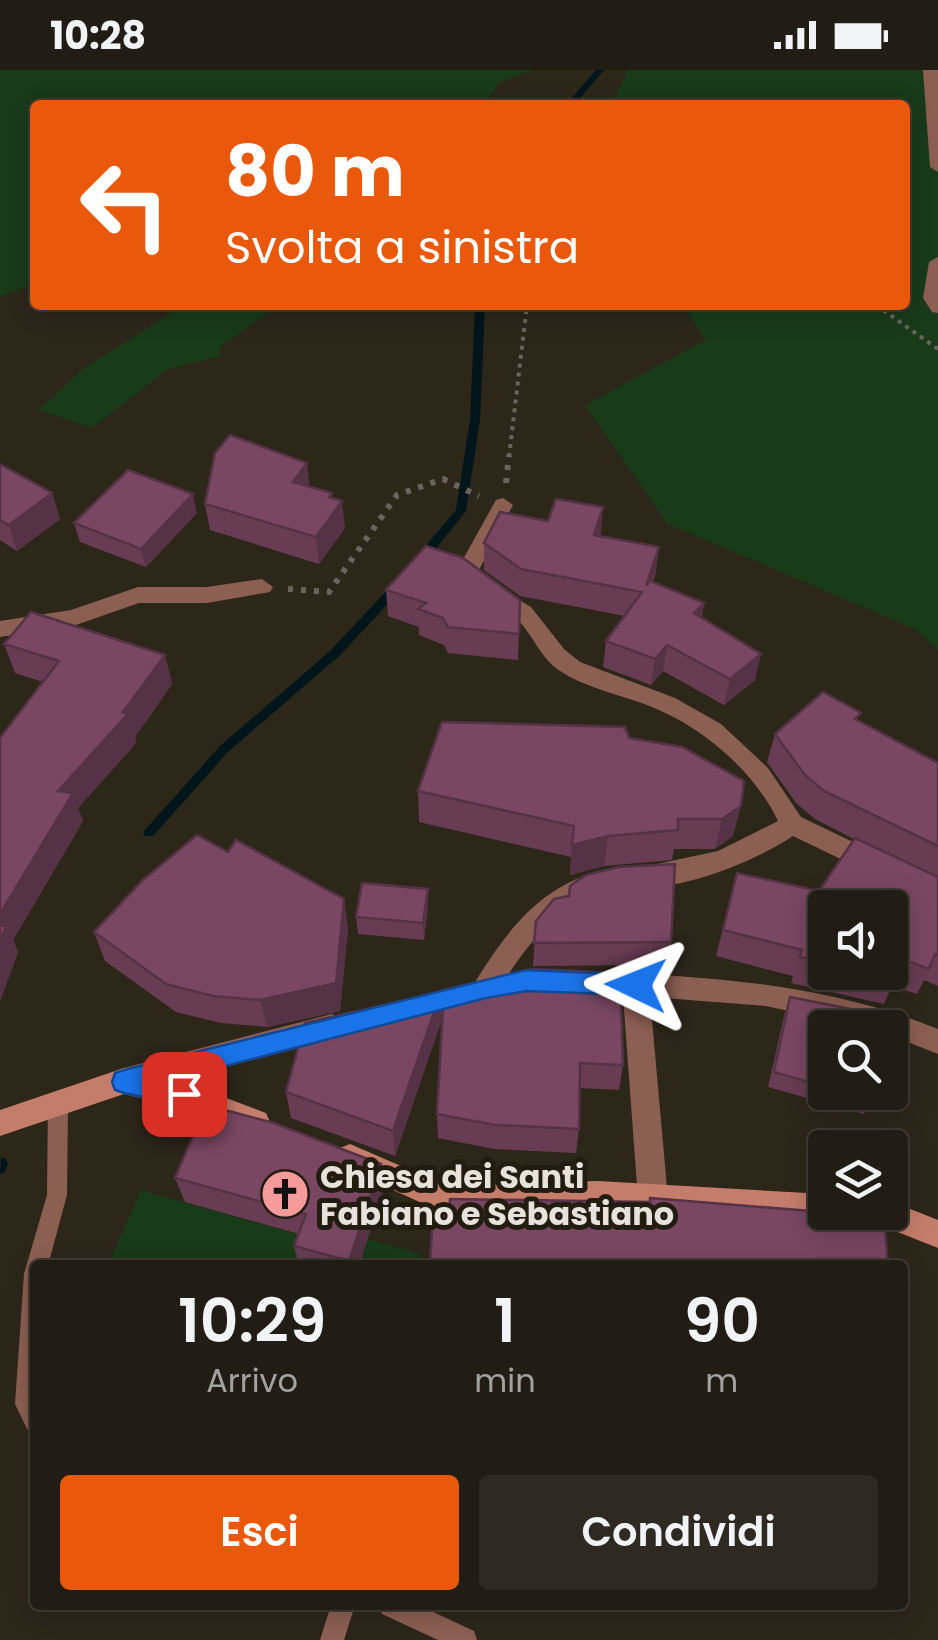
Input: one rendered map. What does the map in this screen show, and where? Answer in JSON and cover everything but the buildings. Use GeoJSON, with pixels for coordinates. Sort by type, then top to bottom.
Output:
{"type":"FeatureCollection","features":[{"type":"Feature","properties":{"kind":"street"},"geometry":{"type":"LineString","coordinates":[[932,70],[938,167]]}},
{"type":"Feature","properties":{"kind":"street"},"geometry":{"type":"LineString","coordinates":[[938,262],[932,298],[938,308]]}},
{"type":"Feature","properties":{"kind":"street"},"geometry":{"type":"LineString","coordinates":[[496,503],[468,570],[475,584],[490,597],[516,606],[568,667],[681,710],[724,742],[784,804],[792,824],[938,895]]}},
{"type":"Feature","properties":{"kind":"street"},"geometry":{"type":"LineString","coordinates":[[0,628],[74,618],[138,595],[207,595],[262,587]]}},
{"type":"Feature","properties":{"kind":"street"},"geometry":{"type":"LineString","coordinates":[[526,981],[477,990],[519,936],[560,895],[594,881],[693,871],[768,842],[792,824]]}},
{"type":"Feature","properties":{"kind":"street"},"geometry":{"type":"LineString","coordinates":[[562,982],[755,990],[888,1019],[938,1042]]}},
{"type":"Feature","properties":{"kind":"street"},"geometry":{"type":"LineString","coordinates":[[636,985],[652,1199]]}},
{"type":"Feature","properties":{"kind":"street"},"geometry":{"type":"LineString","coordinates":[[0,1123],[124,1082],[353,1021]]}},
{"type":"Feature","properties":{"kind":"street"},"geometry":{"type":"LineString","coordinates":[[124,1082],[184,1094],[276,1129]]}},
{"type":"Feature","properties":{"kind":"street"},"geometry":{"type":"LineString","coordinates":[[332,1150],[444,1199],[598,1195],[808,1207]]}},
{"type":"Feature","properties":{"kind":"street"},"geometry":{"type":"LineString","coordinates":[[908,1222],[938,1234]]}},
{"type":"Feature","properties":{"kind":"lane"},"geometry":{"type":"LineString","coordinates":[[39,1260],[58,1196],[58,1103]]}},
{"type":"Feature","properties":{"kind":"lane"},"geometry":{"type":"LineString","coordinates":[[30,1346],[26,1404],[30,1412]]}},
{"type":"Feature","properties":{"kind":"lane"},"geometry":{"type":"LineString","coordinates":[[332,1640],[341,1610]]}},
{"type":"Feature","properties":{"kind":"lane"},"geometry":{"type":"LineString","coordinates":[[401,1610],[465,1640]]}},
{"type":"Feature","properties":{"kind":"path"},"geometry":{"type":"LineString","coordinates":[[262,587],[329,592],[397,496],[442,479],[496,503],[526,310]]}},
{"type":"Feature","properties":{"kind":"path"},"geometry":{"type":"LineString","coordinates":[[883,310],[938,348]]}},
{"type":"Feature","properties":{"kind":"green space"},"geometry":{"type":"Polygon","coordinates":[[[0,70],[533,70],[500,82],[487,100],[30,100],[30,286],[0,296],[0,70]]]}},
{"type":"Feature","properties":{"kind":"green space"},"geometry":{"type":"Polygon","coordinates":[[[628,70],[938,70],[938,650],[915,629],[668,524],[585,405],[706,340],[685,310],[910,310],[910,100],[614,100],[628,70]]]}},
{"type":"Feature","properties":{"kind":"green space"},"geometry":{"type":"Polygon","coordinates":[[[176,310],[271,310],[220,347],[220,356],[168,369],[92,428],[39,410],[84,368],[176,310]]]}},
{"type":"Feature","properties":{"kind":"green space"},"geometry":{"type":"Polygon","coordinates":[[[141,1190],[311,1238],[303,1260],[110,1260],[141,1190]]]}},
{"type":"Feature","properties":{"kind":"green space"},"geometry":{"type":"Polygon","coordinates":[[[367,1239],[421,1254],[419,1260],[360,1260],[367,1239]]]}},
{"type":"Feature","properties":{"kind":"waterway"},"geometry":{"type":"LineString","coordinates":[[574,100],[600,70]]}},
{"type":"Feature","properties":{"kind":"waterway"},"geometry":{"type":"LineString","coordinates":[[422,558],[461,511],[475,420],[480,310]]}},
{"type":"Feature","properties":{"kind":"waterway"},"geometry":{"type":"LineString","coordinates":[[149,833],[224,749],[334,654],[396,588]]}},
{"type":"Feature","properties":{"kind":"place","name":"Chiesa dei Santi Fabiano e Sebastiano"},"geometry":{"type":"Point","coordinates":[285,1194]}},
{"type":"Feature","properties":{"kind":"route"},"geometry":{"type":"LineString","coordinates":[[184,1094],[124,1082],[180,1064],[486,988],[526,981],[636,985]]}}]}
